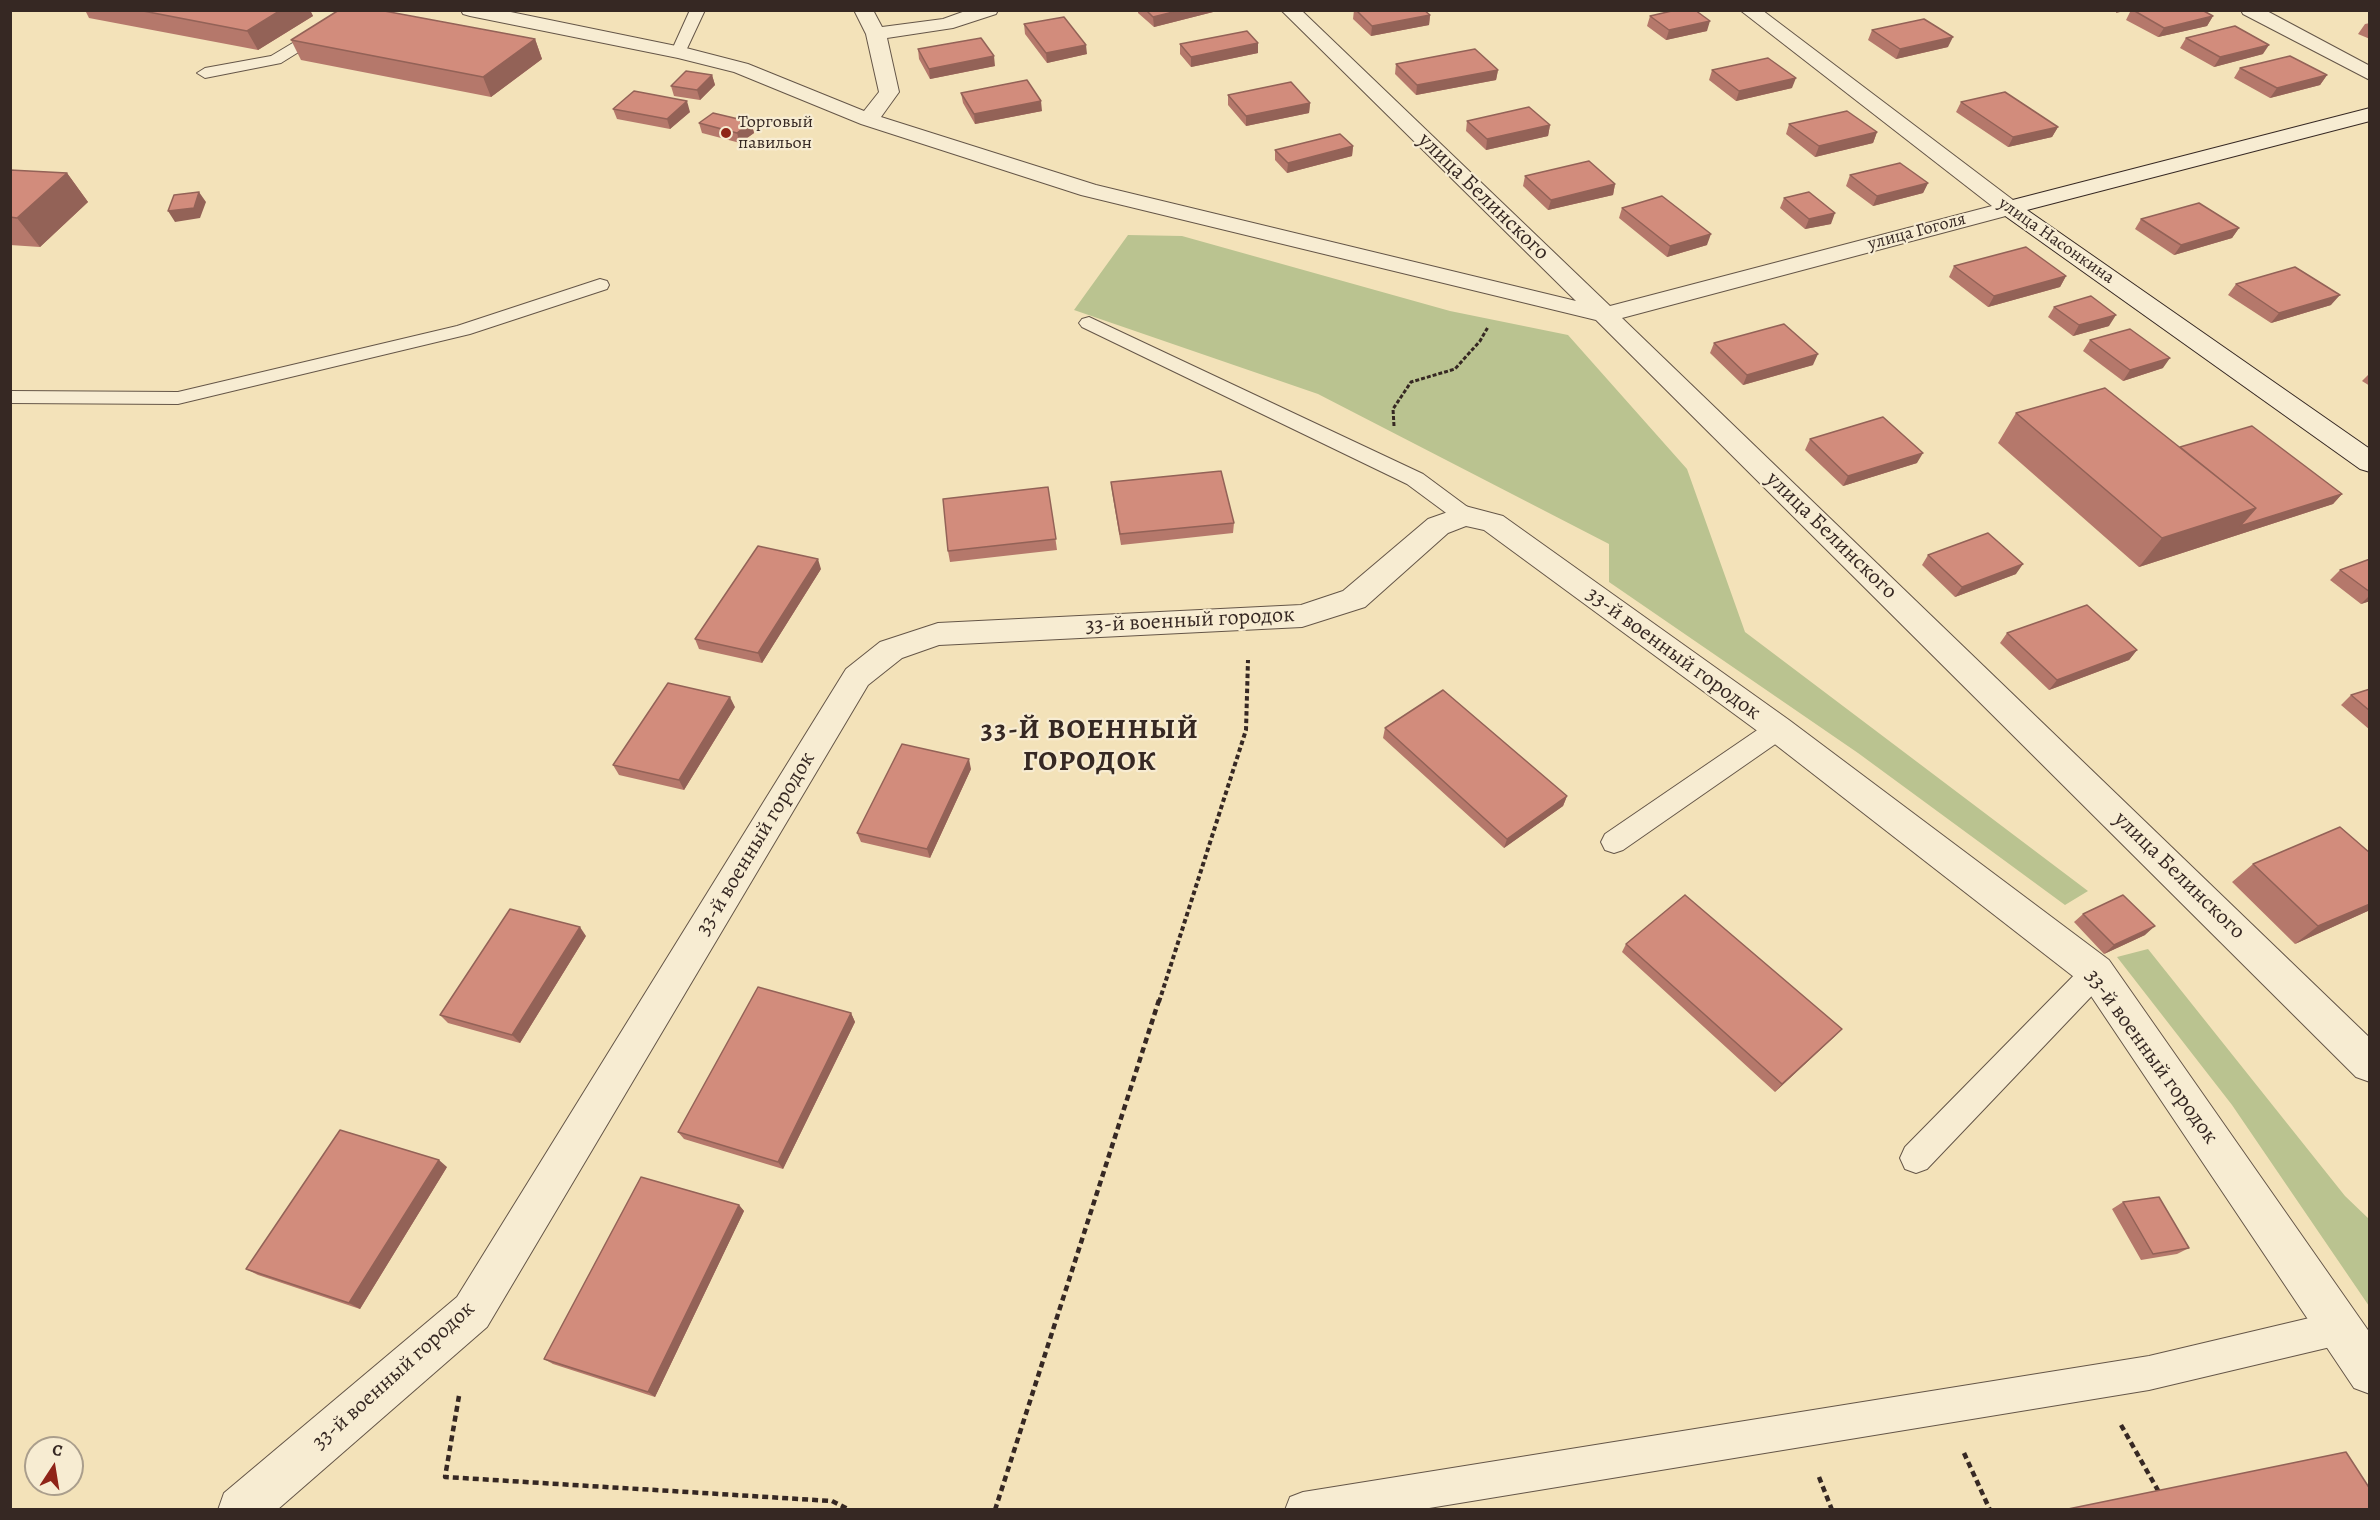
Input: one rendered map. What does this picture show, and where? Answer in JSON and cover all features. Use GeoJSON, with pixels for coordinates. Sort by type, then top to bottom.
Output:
{"type":"FeatureCollection","features":[{"type":"Feature","properties":{"kind":"street"},"geometry":{"type":"LineString","coordinates":[[470,10],[679,52],[741,68],[868,120],[1089,190],[1605,315]]}},
{"type":"Feature","properties":{"kind":"street"},"geometry":{"type":"LineString","coordinates":[[863,10],[876,34],[889,92],[868,120]]}},
{"type":"Feature","properties":{"kind":"street"},"geometry":{"type":"LineString","coordinates":[[876,34],[946,24],[989,10]]}},
{"type":"Feature","properties":{"kind":"street","name":"улица Белинского"},"geometry":{"type":"LineString","coordinates":[[1290,10],[2362,1044]]}},
{"type":"Feature","properties":{"kind":"street","name":"улица Насонкина"},"geometry":{"type":"LineString","coordinates":[[1749,10],[2009,208],[2370,463]]}},
{"type":"Feature","properties":{"kind":"street"},"geometry":{"type":"LineString","coordinates":[[2250,10],[2370,74]]}},
{"type":"Feature","properties":{"kind":"street","name":"улица Гоголя"},"geometry":{"type":"LineString","coordinates":[[1605,315],[2370,114]]}},
{"type":"Feature","properties":{"kind":"street","name":"33-й военный городок"},"geometry":{"type":"LineString","coordinates":[[241,1509],[472,1312],[857,677],[891,650],[938,634],[1302,616],[1354,599],[1438,526],[1465,516],[1493,523],[1778,729],[2096,972],[2370,1371]]}},
{"type":"Feature","properties":{"kind":"lane"},"geometry":{"type":"LineString","coordinates":[[205,73],[276,60],[359,10]]}},
{"type":"Feature","properties":{"kind":"lane"},"geometry":{"type":"LineString","coordinates":[[679,52],[698,10]]}},
{"type":"Feature","properties":{"kind":"lane"},"geometry":{"type":"LineString","coordinates":[[10,397],[178,398],[463,330],[600,285]]}},
{"type":"Feature","properties":{"kind":"lane"},"geometry":{"type":"LineString","coordinates":[[1089,323],[1415,479],[1465,516]]}},
{"type":"Feature","properties":{"kind":"lane"},"geometry":{"type":"LineString","coordinates":[[1614,842],[1778,729]]}},
{"type":"Feature","properties":{"kind":"lane"},"geometry":{"type":"LineString","coordinates":[[1916,1158],[2096,972]]}},
{"type":"Feature","properties":{"kind":"lane"},"geometry":{"type":"LineString","coordinates":[[1303,1509],[2149,1373],[2339,1328]]}},
{"type":"Feature","properties":{"kind":"path"},"geometry":{"type":"LineString","coordinates":[[1415,479],[1395,430],[1394,409],[1411,382],[1455,369],[1480,341],[1494,316],[1520,296]]}},
{"type":"Feature","properties":{"kind":"path"},"geometry":{"type":"LineString","coordinates":[[995,1509],[1246,730],[1249,617]]}},
{"type":"Feature","properties":{"kind":"path"},"geometry":{"type":"LineString","coordinates":[[472,1312],[445,1477],[832,1501],[850,1509]]}},
{"type":"Feature","properties":{"kind":"path"},"geometry":{"type":"LineString","coordinates":[[2096,1381],[2160,1495]]}},
{"type":"Feature","properties":{"kind":"path"},"geometry":{"type":"LineString","coordinates":[[1941,1406],[1990,1509]]}},
{"type":"Feature","properties":{"kind":"green space"},"geometry":{"type":"Polygon","coordinates":[[[1128,235],[1182,236],[1450,311],[1568,335],[1687,469],[1745,632],[2088,891],[2065,905],[1858,753],[1609,582],[1609,544],[1318,394],[1074,310],[1128,235]]]}},
{"type":"Feature","properties":{"kind":"green space"},"geometry":{"type":"Polygon","coordinates":[[[2148,949],[2345,1196],[2369,1219],[2369,1306],[2232,1105],[2117,957],[2148,949]]]}},
{"type":"Feature","properties":{"kind":"building"},"geometry":{"type":"Polygon","coordinates":[[[138,10],[281,10],[247,31],[138,10]]]}},
{"type":"Feature","properties":{"kind":"building"},"geometry":{"type":"Polygon","coordinates":[[[339,10],[379,10],[535,39],[483,77],[291,40],[339,10]]]}},
{"type":"Feature","properties":{"kind":"building"},"geometry":{"type":"Polygon","coordinates":[[[1146,10],[1181,10],[1153,17],[1146,10]]]}},
{"type":"Feature","properties":{"kind":"building"},"geometry":{"type":"Polygon","coordinates":[[[1356,10],[1424,10],[1430,15],[1372,26],[1356,10]]]}},
{"type":"Feature","properties":{"kind":"building"},"geometry":{"type":"Polygon","coordinates":[[[1676,10],[1695,10],[1710,21],[1669,30],[1650,16],[1676,10]]]}},
{"type":"Feature","properties":{"kind":"building"},"geometry":{"type":"Polygon","coordinates":[[[2133,10],[2202,10],[2213,16],[2164,28],[2133,10]]]}},
{"type":"Feature","properties":{"kind":"building"},"geometry":{"type":"Polygon","coordinates":[[[1064,17],[1086,45],[1046,53],[1024,24],[1064,17]]]}},
{"type":"Feature","properties":{"kind":"building"},"geometry":{"type":"Polygon","coordinates":[[[1924,19],[1953,37],[1900,49],[1872,30],[1924,19]]]}},
{"type":"Feature","properties":{"kind":"building"},"geometry":{"type":"Polygon","coordinates":[[[2235,26],[2269,45],[2220,57],[2186,38],[2235,26]]]}},
{"type":"Feature","properties":{"kind":"building"},"geometry":{"type":"Polygon","coordinates":[[[1247,31],[1258,43],[1191,57],[1180,44],[1247,31]]]}},
{"type":"Feature","properties":{"kind":"building"},"geometry":{"type":"Polygon","coordinates":[[[981,38],[994,56],[929,69],[918,49],[981,38]]]}},
{"type":"Feature","properties":{"kind":"building"},"geometry":{"type":"Polygon","coordinates":[[[1475,49],[1498,70],[1417,85],[1396,64],[1475,49]]]}},
{"type":"Feature","properties":{"kind":"building"},"geometry":{"type":"Polygon","coordinates":[[[2290,56],[2327,75],[2277,88],[2240,68],[2290,56]]]}},
{"type":"Feature","properties":{"kind":"building"},"geometry":{"type":"Polygon","coordinates":[[[1768,58],[1796,78],[1739,91],[1712,70],[1768,58]]]}},
{"type":"Feature","properties":{"kind":"building"},"geometry":{"type":"Polygon","coordinates":[[[686,71],[712,75],[697,90],[671,86],[686,71]]]}},
{"type":"Feature","properties":{"kind":"building"},"geometry":{"type":"Polygon","coordinates":[[[1027,80],[1041,101],[974,114],[961,93],[1027,80]]]}},
{"type":"Feature","properties":{"kind":"building"},"geometry":{"type":"Polygon","coordinates":[[[1291,82],[1310,103],[1246,116],[1228,95],[1291,82]]]}},
{"type":"Feature","properties":{"kind":"building"},"geometry":{"type":"Polygon","coordinates":[[[634,91],[687,101],[667,119],[613,109],[634,91]]]}},
{"type":"Feature","properties":{"kind":"building"},"geometry":{"type":"Polygon","coordinates":[[[2005,92],[2058,127],[2013,137],[1961,102],[2005,92]]]}},
{"type":"Feature","properties":{"kind":"building"},"geometry":{"type":"Polygon","coordinates":[[[1529,107],[1550,125],[1487,139],[1467,121],[1529,107]]]}},
{"type":"Feature","properties":{"kind":"building"},"geometry":{"type":"Polygon","coordinates":[[[1847,111],[1877,132],[1819,146],[1789,124],[1847,111]]]}},
{"type":"Feature","properties":{"kind":"building"},"geometry":{"type":"Polygon","coordinates":[[[713,113],[751,122],[737,133],[699,123],[713,113]]]}},
{"type":"Feature","properties":{"kind":"building"},"geometry":{"type":"Polygon","coordinates":[[[1340,134],[1353,146],[1288,163],[1275,150],[1340,134]]]}},
{"type":"Feature","properties":{"kind":"building"},"geometry":{"type":"Polygon","coordinates":[[[1589,161],[1615,184],[1551,200],[1525,176],[1589,161]]]}},
{"type":"Feature","properties":{"kind":"building"},"geometry":{"type":"Polygon","coordinates":[[[1900,163],[1928,183],[1877,196],[1850,175],[1900,163]]]}},
{"type":"Feature","properties":{"kind":"building"},"geometry":{"type":"Polygon","coordinates":[[[10,170],[67,173],[17,218],[10,217],[10,170]]]}},
{"type":"Feature","properties":{"kind":"building"},"geometry":{"type":"Polygon","coordinates":[[[199,192],[194,208],[168,211],[174,195],[199,192]]]}},
{"type":"Feature","properties":{"kind":"building"},"geometry":{"type":"Polygon","coordinates":[[[1809,192],[1835,213],[1809,219],[1784,198],[1809,192]]]}},
{"type":"Feature","properties":{"kind":"building"},"geometry":{"type":"Polygon","coordinates":[[[1662,196],[1711,234],[1670,246],[1622,208],[1662,196]]]}},
{"type":"Feature","properties":{"kind":"building"},"geometry":{"type":"Polygon","coordinates":[[[2199,203],[2239,228],[2181,245],[2141,219],[2199,203]]]}},
{"type":"Feature","properties":{"kind":"building"},"geometry":{"type":"Polygon","coordinates":[[[2026,247],[2066,276],[1994,296],[1954,266],[2026,247]]]}},
{"type":"Feature","properties":{"kind":"building"},"geometry":{"type":"Polygon","coordinates":[[[2295,267],[2340,295],[2279,313],[2236,284],[2295,267]]]}},
{"type":"Feature","properties":{"kind":"building"},"geometry":{"type":"Polygon","coordinates":[[[2091,296],[2116,315],[2079,325],[2054,307],[2091,296]]]}},
{"type":"Feature","properties":{"kind":"building"},"geometry":{"type":"Polygon","coordinates":[[[1784,324],[1818,354],[1747,375],[1714,343],[1784,324]]]}},
{"type":"Feature","properties":{"kind":"building"},"geometry":{"type":"Polygon","coordinates":[[[2130,329],[2170,358],[2130,370],[2090,340],[2130,329]]]}},
{"type":"Feature","properties":{"kind":"building"},"geometry":{"type":"Polygon","coordinates":[[[2105,388],[2256,508],[2162,538],[2016,413],[2105,388]]]}},
{"type":"Feature","properties":{"kind":"building"},"geometry":{"type":"Polygon","coordinates":[[[1883,417],[1923,453],[1848,476],[1810,439],[1883,417]]]}},
{"type":"Feature","properties":{"kind":"building"},"geometry":{"type":"Polygon","coordinates":[[[2252,426],[2342,494],[2240,526],[2256,508],[2180,447],[2252,426]]]}},
{"type":"Feature","properties":{"kind":"building"},"geometry":{"type":"Polygon","coordinates":[[[1221,471],[1234,523],[1120,534],[1111,482],[1221,471]]]}},
{"type":"Feature","properties":{"kind":"building"},"geometry":{"type":"Polygon","coordinates":[[[1048,487],[1056,539],[948,551],[943,499],[1048,487]]]}},
{"type":"Feature","properties":{"kind":"building"},"geometry":{"type":"Polygon","coordinates":[[[1988,533],[2023,564],[1962,587],[1928,555],[1988,533]]]}},
{"type":"Feature","properties":{"kind":"building"},"geometry":{"type":"Polygon","coordinates":[[[758,546],[818,559],[758,653],[695,639],[758,546]]]}},
{"type":"Feature","properties":{"kind":"building"},"geometry":{"type":"Polygon","coordinates":[[[2370,559],[2370,592],[2340,570],[2370,559]]]}},
{"type":"Feature","properties":{"kind":"building"},"geometry":{"type":"Polygon","coordinates":[[[2087,605],[2137,650],[2057,680],[2007,633],[2087,605]]]}},
{"type":"Feature","properties":{"kind":"building"},"geometry":{"type":"Polygon","coordinates":[[[668,683],[730,697],[679,780],[613,765],[668,683]]]}},
{"type":"Feature","properties":{"kind":"building"},"geometry":{"type":"Polygon","coordinates":[[[2370,689],[2370,711],[2351,695],[2370,689]]]}},
{"type":"Feature","properties":{"kind":"building"},"geometry":{"type":"Polygon","coordinates":[[[1443,690],[1567,796],[1507,839],[1385,728],[1443,690]]]}},
{"type":"Feature","properties":{"kind":"building"},"geometry":{"type":"Polygon","coordinates":[[[902,744],[969,759],[927,849],[857,833],[902,744]]]}},
{"type":"Feature","properties":{"kind":"building"},"geometry":{"type":"Polygon","coordinates":[[[2340,827],[2370,853],[2370,904],[2318,926],[2253,864],[2340,827]]]}},
{"type":"Feature","properties":{"kind":"building"},"geometry":{"type":"Polygon","coordinates":[[[1685,895],[1842,1029],[1782,1084],[1626,944],[1685,895]]]}},
{"type":"Feature","properties":{"kind":"building"},"geometry":{"type":"Polygon","coordinates":[[[2123,895],[2155,926],[2114,945],[2083,914],[2123,895]]]}},
{"type":"Feature","properties":{"kind":"building"},"geometry":{"type":"Polygon","coordinates":[[[510,909],[580,927],[512,1035],[440,1015],[510,909]]]}},
{"type":"Feature","properties":{"kind":"building"},"geometry":{"type":"Polygon","coordinates":[[[758,987],[851,1013],[778,1162],[678,1132],[758,987]]]}},
{"type":"Feature","properties":{"kind":"building"},"geometry":{"type":"Polygon","coordinates":[[[340,1130],[439,1160],[349,1303],[246,1269],[340,1130]]]}},
{"type":"Feature","properties":{"kind":"building"},"geometry":{"type":"Polygon","coordinates":[[[641,1177],[739,1205],[648,1392],[544,1359],[641,1177]]]}},
{"type":"Feature","properties":{"kind":"building"},"geometry":{"type":"Polygon","coordinates":[[[2159,1197],[2189,1248],[2153,1254],[2123,1202],[2159,1197]]]}},
{"type":"Feature","properties":{"kind":"building"},"geometry":{"type":"Polygon","coordinates":[[[2346,1452],[2370,1489],[2370,1509],[2068,1509],[2346,1452]]]}},
{"type":"Feature","properties":{"kind":"place","name":"Торговый павильон"},"geometry":{"type":"Point","coordinates":[726,133]}},
{"type":"Feature","properties":{"kind":"district","name":"33-Й ВОЕННЫЙ ГОРОДОК"},"geometry":{"type":"Point","coordinates":[1090,747]}}]}
